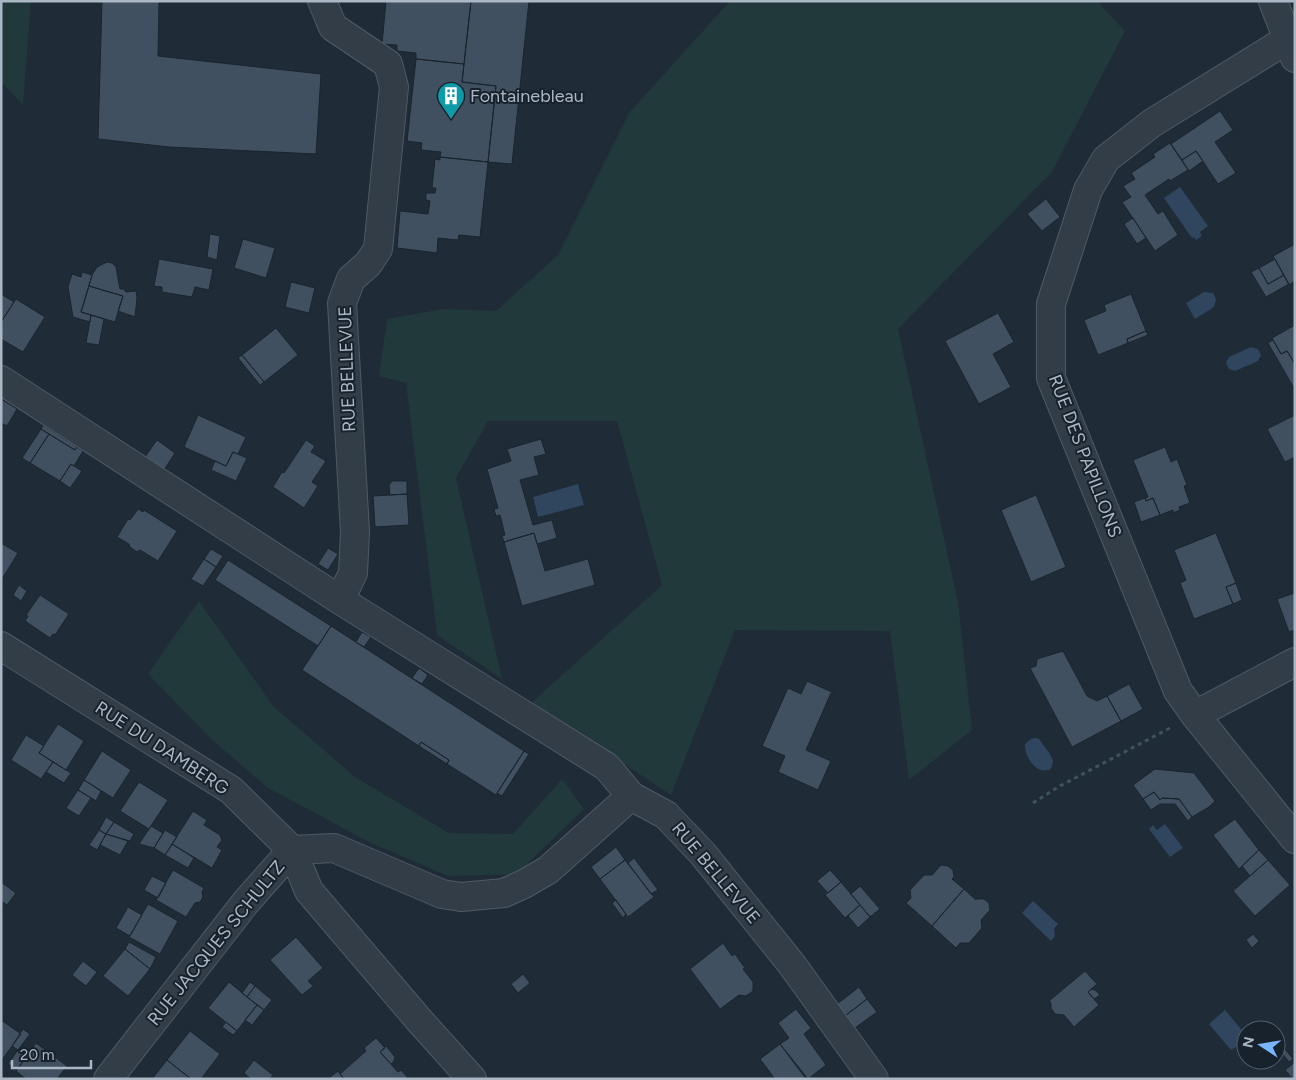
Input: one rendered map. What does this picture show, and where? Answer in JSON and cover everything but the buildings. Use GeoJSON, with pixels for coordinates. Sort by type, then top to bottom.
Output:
{"type":"FeatureCollection","features":[{"type":"Feature","properties":{"kind":"street","name":"RUE BELLEVUE"},"geometry":{"type":"LineString","coordinates":[[322,1],[333,27],[388,64],[394,87],[378,249],[368,264],[351,279],[342,303],[355,532],[353,573],[340,600]]}},
{"type":"Feature","properties":{"kind":"street"},"geometry":{"type":"LineString","coordinates":[[1273,1],[1291,49]]}},
{"type":"Feature","properties":{"kind":"street","name":"RUE DES PAPILLONS"},"geometry":{"type":"LineString","coordinates":[[1291,49],[1152,122],[1106,159],[1088,190],[1051,304],[1051,378],[1178,691],[1195,715],[1295,839]]}},
{"type":"Feature","properties":{"kind":"street","name":"RUE BELLEVUE"},"geometry":{"type":"LineString","coordinates":[[1,380],[340,600],[607,768],[631,796],[666,815],[703,854],[793,966],[874,1079]]}},
{"type":"Feature","properties":{"kind":"street","name":"RUE DU DAMBERG"},"geometry":{"type":"LineString","coordinates":[[1,646],[231,790],[292,850],[309,891],[472,1079]]}},
{"type":"Feature","properties":{"kind":"street"},"geometry":{"type":"LineString","coordinates":[[1195,715],[1295,662]]}},
{"type":"Feature","properties":{"kind":"street","name":"RUE JACQUES SCHULTZ"},"geometry":{"type":"LineString","coordinates":[[108,1079],[246,902],[292,850],[334,848],[442,894],[461,897],[504,893],[548,870],[631,796]]}},
{"type":"Feature","properties":{"kind":"path"},"geometry":{"type":"LineString","coordinates":[[1032,803],[1058,787],[1195,715]]}},
{"type":"Feature","properties":{"kind":"green space"},"geometry":{"type":"Polygon","coordinates":[[[1,1],[31,1],[23,105],[1,82],[1,1]]]}},
{"type":"Feature","properties":{"kind":"green space"},"geometry":{"type":"Polygon","coordinates":[[[730,1],[1097,1],[1125,31],[1052,172],[898,329],[958,602],[972,730],[909,780],[890,631],[735,630],[671,795],[531,703],[662,585],[617,421],[488,421],[456,478],[502,679],[437,635],[406,383],[379,376],[387,319],[443,309],[496,311],[558,255],[629,113],[730,1]]]}},
{"type":"Feature","properties":{"kind":"green space"},"geometry":{"type":"Polygon","coordinates":[[[199,601],[273,706],[355,777],[449,833],[513,834],[562,779],[584,809],[517,874],[448,876],[371,843],[268,788],[211,739],[148,674],[199,601]]]}},
{"type":"Feature","properties":{"kind":"water"},"geometry":{"type":"Polygon","coordinates":[[[1180,187],[1208,226],[1200,232],[1202,236],[1196,240],[1194,237],[1192,238],[1164,198],[1180,187]]]}},
{"type":"Feature","properties":{"kind":"water"},"geometry":{"type":"Polygon","coordinates":[[[1204,292],[1213,293],[1216,299],[1214,307],[1195,319],[1186,303],[1204,292]]]}},
{"type":"Feature","properties":{"kind":"water"},"geometry":{"type":"Polygon","coordinates":[[[1251,347],[1258,349],[1261,355],[1258,361],[1235,371],[1229,369],[1226,363],[1229,357],[1251,347]]]}},
{"type":"Feature","properties":{"kind":"water"},"geometry":{"type":"Polygon","coordinates":[[[578,484],[584,505],[538,517],[533,497],[578,484]]]}},
{"type":"Feature","properties":{"kind":"water"},"geometry":{"type":"Polygon","coordinates":[[[1031,739],[1039,739],[1053,761],[1052,767],[1049,770],[1038,769],[1027,755],[1025,744],[1031,739]]]}},
{"type":"Feature","properties":{"kind":"water"},"geometry":{"type":"Polygon","coordinates":[[[1165,824],[1183,848],[1170,857],[1149,829],[1153,825],[1157,830],[1165,824]]]}},
{"type":"Feature","properties":{"kind":"water"},"geometry":{"type":"Polygon","coordinates":[[[1033,901],[1058,924],[1054,929],[1055,936],[1051,941],[1022,913],[1033,901]]]}},
{"type":"Feature","properties":{"kind":"water"},"geometry":{"type":"Polygon","coordinates":[[[1225,1010],[1236,1023],[1236,1047],[1231,1050],[1209,1024],[1225,1010]]]}},
{"type":"Feature","properties":{"kind":"place","name":"Fontainebleau"},"geometry":{"type":"Point","coordinates":[451,120]}}]}
